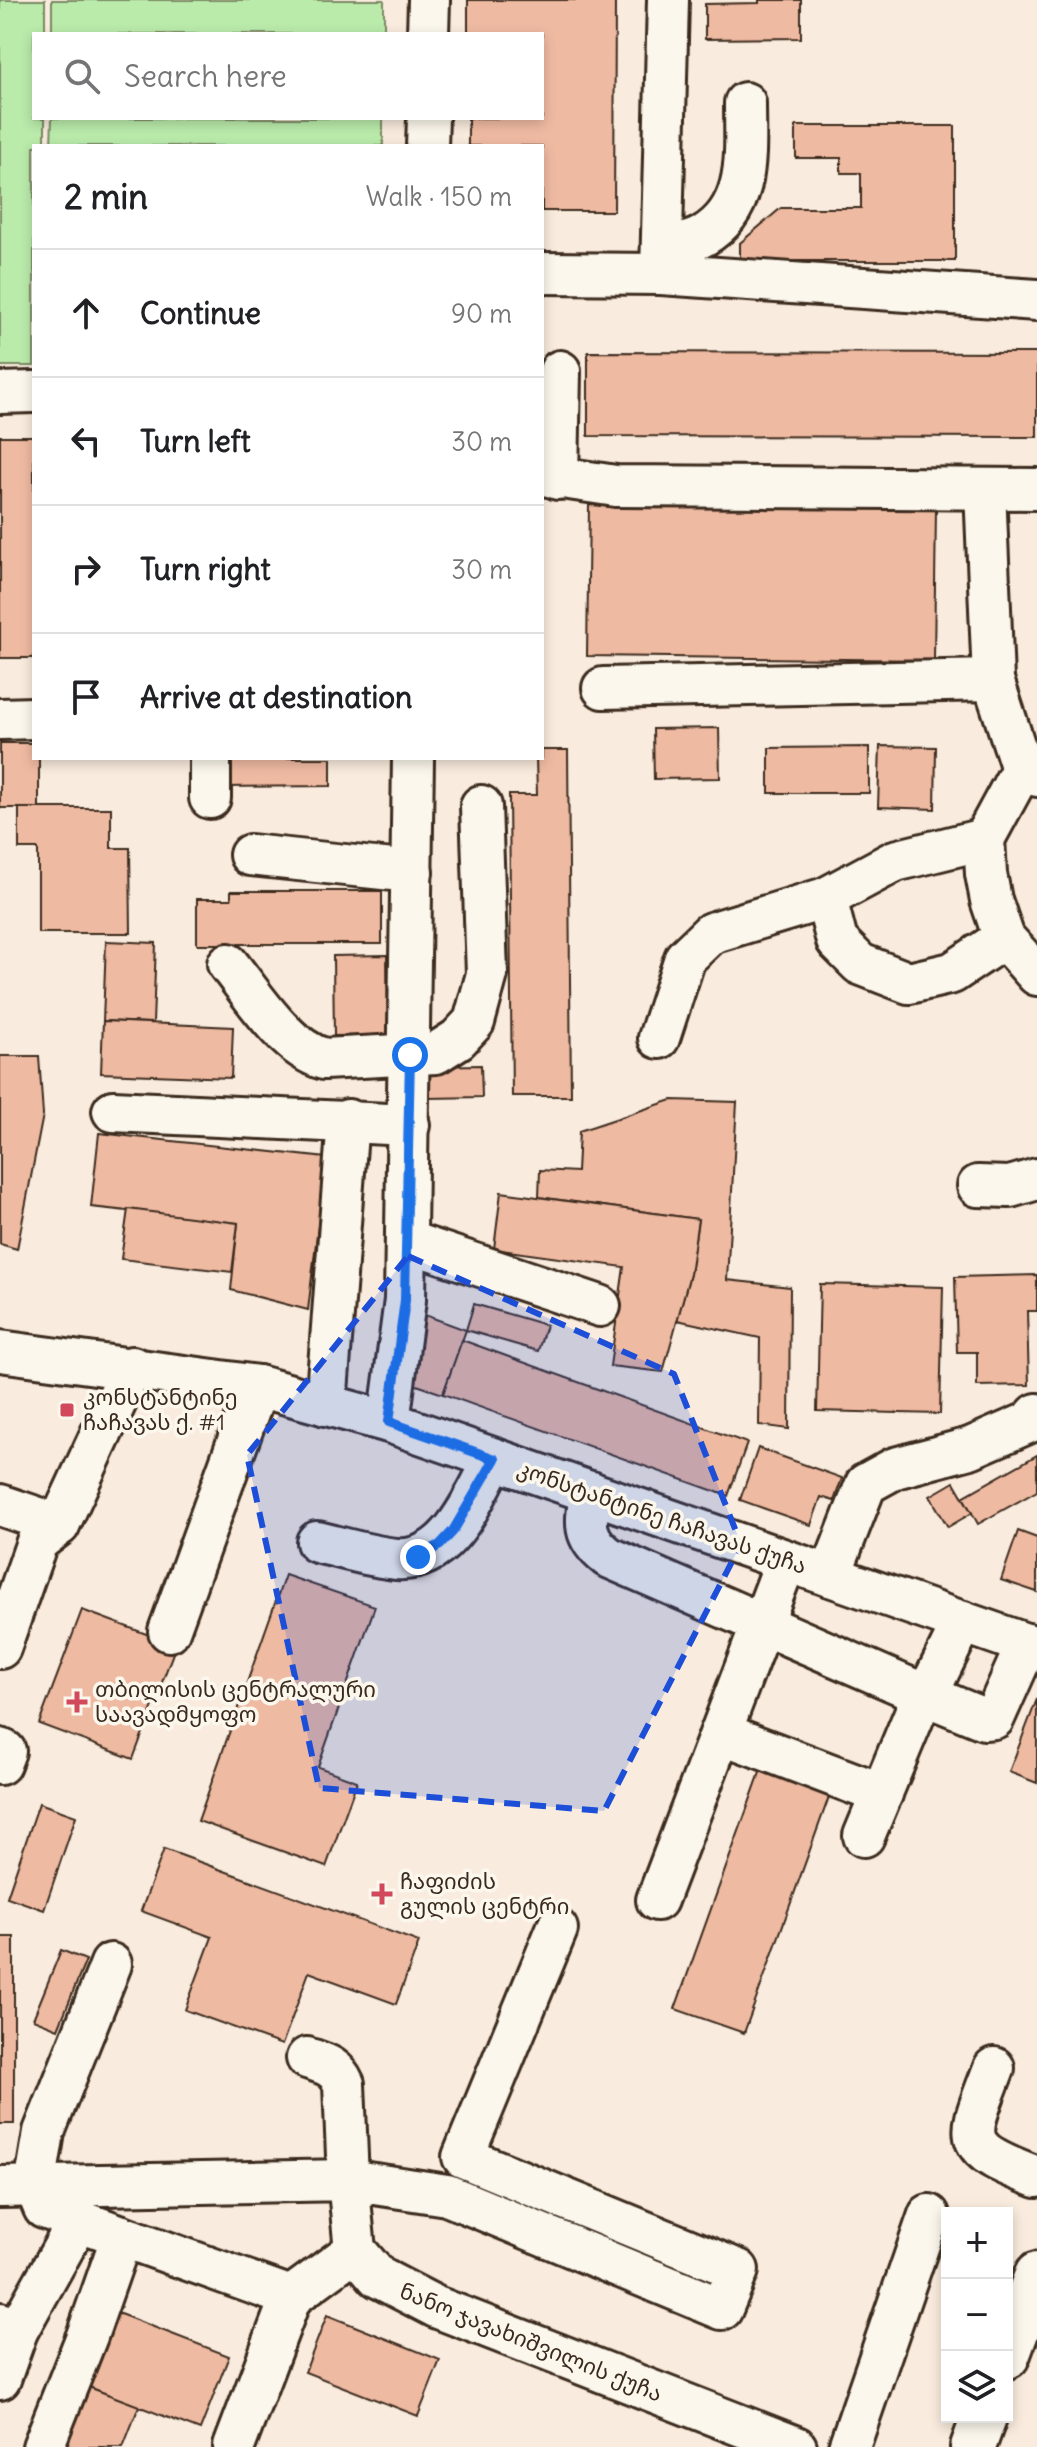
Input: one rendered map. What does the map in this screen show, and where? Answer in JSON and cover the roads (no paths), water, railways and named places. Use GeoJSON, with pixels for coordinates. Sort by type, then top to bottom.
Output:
{"type":"FeatureCollection","features":[{"type":"Feature","properties":{"kind":"main road"},"geometry":{"type":"LineString","coordinates":[[1009,2351],[1032,2303]]}},
{"type":"Feature","properties":{"kind":"main road"},"geometry":{"type":"LineString","coordinates":[[973,2447],[982,2423]]}},
{"type":"Feature","properties":{"kind":"street"},"geometry":{"type":"LineString","coordinates":[[428,32],[429,0]]}},
{"type":"Feature","properties":{"kind":"street"},"geometry":{"type":"LineString","coordinates":[[662,262],[668,0]]}},
{"type":"Feature","properties":{"kind":"street"},"geometry":{"type":"LineString","coordinates":[[662,262],[702,237],[732,210],[745,176],[745,103]]}},
{"type":"Feature","properties":{"kind":"street"},"geometry":{"type":"LineString","coordinates":[[427,144],[428,120]]}},
{"type":"Feature","properties":{"kind":"street"},"geometry":{"type":"LineString","coordinates":[[544,273],[662,262],[1037,300]]}},
{"type":"Feature","properties":{"kind":"street"},"geometry":{"type":"LineString","coordinates":[[560,371],[550,477],[616,486],[1037,489]]}},
{"type":"Feature","properties":{"kind":"street"},"geometry":{"type":"LineString","coordinates":[[0,393],[32,392]]}},
{"type":"Feature","properties":{"kind":"street"},"geometry":{"type":"LineString","coordinates":[[985,489],[993,680],[1029,772],[984,839],[991,900],[1004,938],[1037,975]]}},
{"type":"Feature","properties":{"kind":"street"},"geometry":{"type":"LineString","coordinates":[[603,688],[993,680]]}},
{"type":"Feature","properties":{"kind":"street"},"geometry":{"type":"LineString","coordinates":[[0,719],[32,718]]}},
{"type":"Feature","properties":{"kind":"street"},"geometry":{"type":"LineString","coordinates":[[210,760],[210,798]]}},
{"type":"Feature","properties":{"kind":"street"},"geometry":{"type":"LineString","coordinates":[[389,1422],[405,1300],[413,760]]}},
{"type":"Feature","properties":{"kind":"street"},"geometry":{"type":"LineString","coordinates":[[228,964],[292,1042],[308,1054],[324,1059],[436,1053],[458,1039],[474,1022],[487,974],[481,806]]}},
{"type":"Feature","properties":{"kind":"street"},"geometry":{"type":"LineString","coordinates":[[659,1038],[685,958],[711,933],[826,898],[895,861],[984,839]]}},
{"type":"Feature","properties":{"kind":"street"},"geometry":{"type":"LineString","coordinates":[[250,855],[412,872]]}},
{"type":"Feature","properties":{"kind":"street"},"geometry":{"type":"LineString","coordinates":[[826,898],[837,941],[860,964],[909,983],[952,973],[1004,938]]}},
{"type":"Feature","properties":{"kind":"street"},"geometry":{"type":"LineString","coordinates":[[113,1111],[409,1125]]}},
{"type":"Feature","properties":{"kind":"street"},"geometry":{"type":"LineString","coordinates":[[326,1405],[348,1120]]}},
{"type":"Feature","properties":{"kind":"street"},"geometry":{"type":"LineString","coordinates":[[978,1186],[1010,1187],[1037,1179]]}},
{"type":"Feature","properties":{"kind":"street"},"geometry":{"type":"LineString","coordinates":[[406,1241],[600,1306]]}},
{"type":"Feature","properties":{"kind":"street","name":"კონსტანტინე ჩაჩავას ქუჩა"},"geometry":{"type":"LineString","coordinates":[[0,1351],[258,1386],[389,1422],[1032,1646]]}},
{"type":"Feature","properties":{"kind":"street"},"geometry":{"type":"LineString","coordinates":[[0,1648],[37,1542],[59,1525],[132,1367]]}},
{"type":"Feature","properties":{"kind":"street"},"geometry":{"type":"LineString","coordinates":[[169,1631],[258,1386]]}},
{"type":"Feature","properties":{"kind":"street"},"geometry":{"type":"LineString","coordinates":[[830,1576],[866,1484],[895,1468],[970,1448],[1030,1422],[1037,1414]]}},
{"type":"Feature","properties":{"kind":"street"},"geometry":{"type":"LineString","coordinates":[[317,1542],[397,1559],[418,1557],[440,1545],[453,1531],[495,1459]]}},
{"type":"Feature","properties":{"kind":"street"},"geometry":{"type":"LineString","coordinates":[[591,1492],[585,1523],[593,1546],[608,1557],[984,1719],[994,1718],[1032,1646]]}},
{"type":"Feature","properties":{"kind":"street"},"geometry":{"type":"LineString","coordinates":[[1,1507],[59,1525]]}},
{"type":"Feature","properties":{"kind":"street"},"geometry":{"type":"LineString","coordinates":[[657,1900],[786,1561]]}},
{"type":"Feature","properties":{"kind":"street"},"geometry":{"type":"LineString","coordinates":[[864,1836],[923,1694],[935,1679],[963,1622]]}},
{"type":"Feature","properties":{"kind":"street"},"geometry":{"type":"LineString","coordinates":[[721,1733],[882,1794]]}},
{"type":"Feature","properties":{"kind":"street"},"geometry":{"type":"LineString","coordinates":[[0,1749],[5,1751],[0,1764]]}},
{"type":"Feature","properties":{"kind":"street"},"geometry":{"type":"LineString","coordinates":[[447,2195],[557,1929]]}},
{"type":"Feature","properties":{"kind":"street"},"geometry":{"type":"LineString","coordinates":[[17,2186],[44,2132],[111,1964]]}},
{"type":"Feature","properties":{"kind":"street"},"geometry":{"type":"LineString","coordinates":[[234,2447],[291,2297],[355,2250],[344,2084],[331,2065],[307,2058]]}},
{"type":"Feature","properties":{"kind":"street"},"geometry":{"type":"LineString","coordinates":[[994,2068],[973,2122],[972,2134],[981,2149],[995,2161],[1037,2177]]}},
{"type":"Feature","properties":{"kind":"street"},"geometry":{"type":"LineString","coordinates":[[17,2186],[348,2180],[447,2195],[722,2309],[738,2270],[463,2157]]}},
{"type":"Feature","properties":{"kind":"street"},"geometry":{"type":"LineString","coordinates":[[17,2186],[44,2208],[291,2297]]}},
{"type":"Feature","properties":{"kind":"street"},"geometry":{"type":"LineString","coordinates":[[849,2447],[929,2215]]}},
{"type":"Feature","properties":{"kind":"street"},"geometry":{"type":"LineString","coordinates":[[0,2379],[8,2327],[79,2220]]}},
{"type":"Feature","properties":{"kind":"street"},"geometry":{"type":"LineString","coordinates":[[43,2447],[122,2236]]}},
{"type":"Feature","properties":{"kind":"street","name":"ნანო ჯავახიშვილის ქუჩა"},"geometry":{"type":"LineString","coordinates":[[355,2250],[378,2277],[426,2302],[774,2443]]}},
{"type":"Feature","properties":{"kind":"place","name":"კონსტანტინე ჩაჩავას ქ. #1"},"geometry":{"type":"Point","coordinates":[67,1410]}},
{"type":"Feature","properties":{"kind":"place","name":"თბილისის ცენტრალური საავადმყოფო"},"geometry":{"type":"Point","coordinates":[77,1702]}},
{"type":"Feature","properties":{"kind":"place","name":"ჩაფიძის გულის ცენტრი"},"geometry":{"type":"Point","coordinates":[382,1894]}}]}
